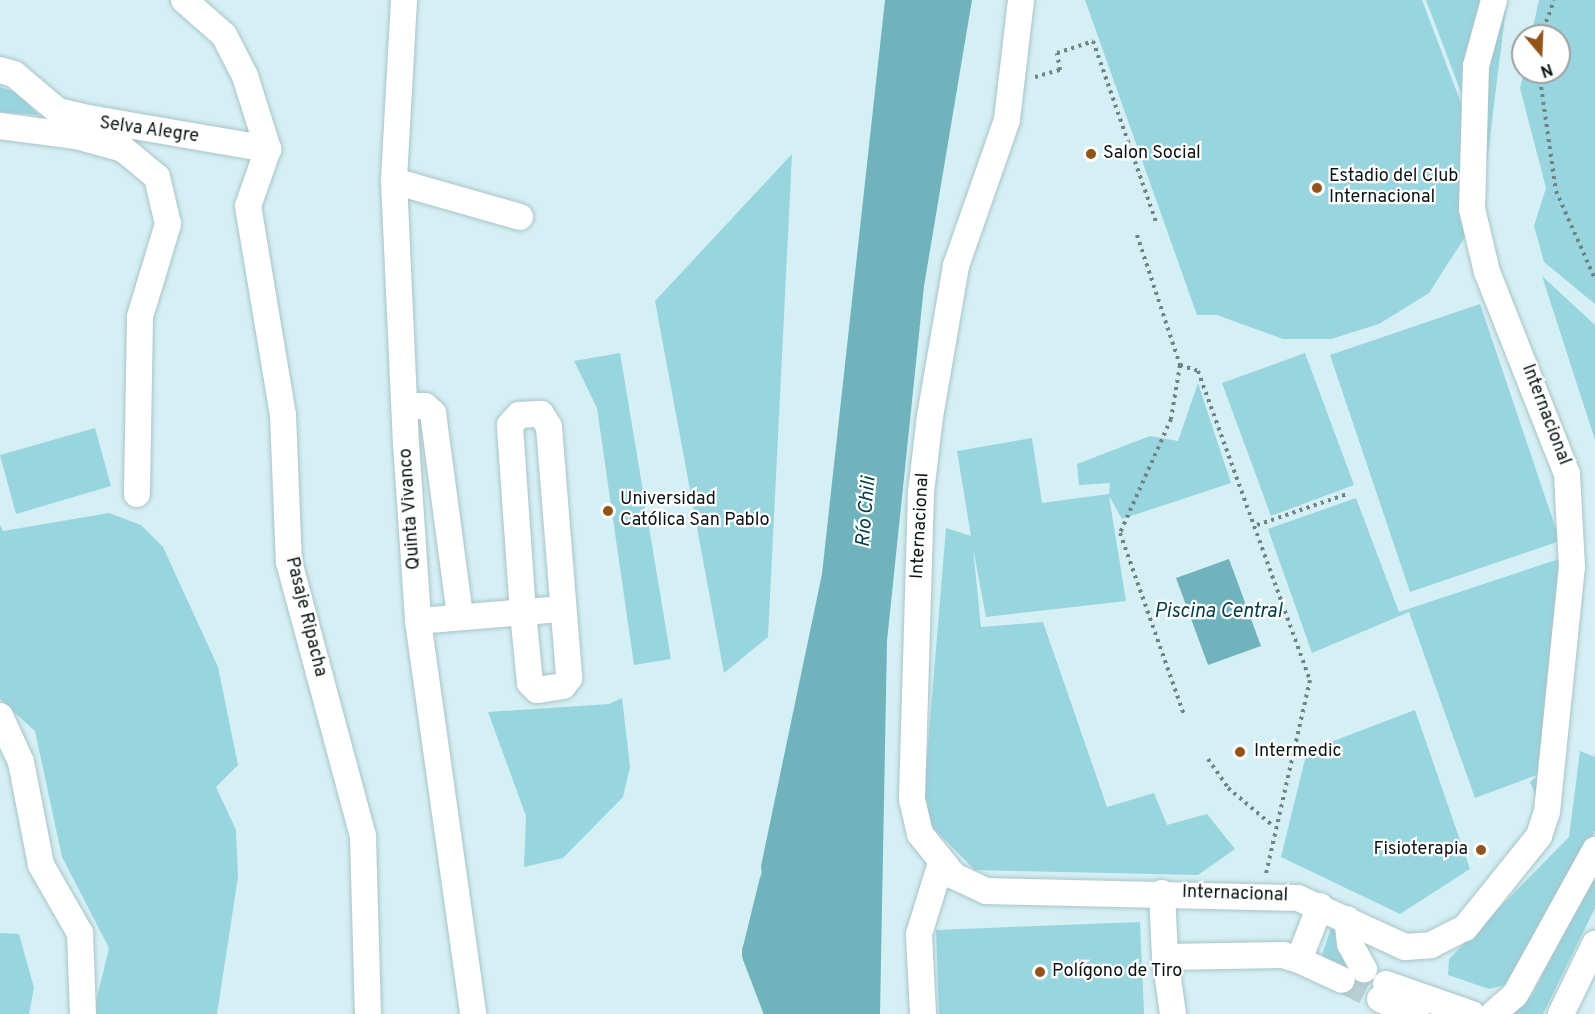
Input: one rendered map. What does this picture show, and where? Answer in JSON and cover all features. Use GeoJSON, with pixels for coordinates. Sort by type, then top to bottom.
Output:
{"type":"FeatureCollection","features":[{"type":"Feature","properties":{"kind":"street"},"geometry":{"type":"LineString","coordinates":[[184,0],[224,35],[246,76],[268,149]]}},
{"type":"Feature","properties":{"kind":"street","name":"Quinta Vivanco"},"geometry":{"type":"LineString","coordinates":[[404,0],[394,181],[418,621],[473,1014]]}},
{"type":"Feature","properties":{"kind":"street","name":"Internacional"},"geometry":{"type":"LineString","coordinates":[[1021,0],[1007,120],[956,266],[921,493],[912,799],[920,834],[941,863],[986,891],[1264,893],[1320,906],[1406,947],[1431,945],[1451,936],[1479,915],[1527,855],[1547,812],[1574,516],[1554,431],[1476,240],[1472,209],[1476,66],[1494,0]]}},
{"type":"Feature","properties":{"kind":"street"},"geometry":{"type":"LineString","coordinates":[[0,70],[14,74],[58,111],[123,149],[157,177],[168,224],[140,316],[136,494]]}},
{"type":"Feature","properties":{"kind":"street","name":"Selva Alegre"},"geometry":{"type":"LineString","coordinates":[[0,126],[85,128],[268,149]]}},
{"type":"Feature","properties":{"kind":"street","name":"Pasaje Ripacha"},"geometry":{"type":"LineString","coordinates":[[268,149],[248,206],[283,416],[289,562],[363,837],[368,1014]]}},
{"type":"Feature","properties":{"kind":"street"},"geometry":{"type":"LineString","coordinates":[[394,181],[520,217]]}},
{"type":"Feature","properties":{"kind":"street"},"geometry":{"type":"LineString","coordinates":[[407,406],[425,406],[433,413],[460,615]]}},
{"type":"Feature","properties":{"kind":"street"},"geometry":{"type":"LineString","coordinates":[[541,414],[549,427],[561,609],[569,678],[563,686],[537,690],[530,683],[523,613],[510,425],[519,415],[541,414]]}},
{"type":"Feature","properties":{"kind":"street"},"geometry":{"type":"LineString","coordinates":[[418,621],[460,615],[561,609]]}},
{"type":"Feature","properties":{"kind":"street"},"geometry":{"type":"LineString","coordinates":[[0,716],[21,762],[41,865],[80,933],[83,1014]]}},
{"type":"Feature","properties":{"kind":"street"},"geometry":{"type":"LineString","coordinates":[[1493,1014],[1515,995],[1595,850]]}},
{"type":"Feature","properties":{"kind":"street"},"geometry":{"type":"LineString","coordinates":[[923,1014],[920,934],[941,863]]}},
{"type":"Feature","properties":{"kind":"street"},"geometry":{"type":"LineString","coordinates":[[1162,893],[1165,957],[1173,1011]]}},
{"type":"Feature","properties":{"kind":"street"},"geometry":{"type":"LineString","coordinates":[[1299,960],[1320,906]]}},
{"type":"Feature","properties":{"kind":"street"},"geometry":{"type":"LineString","coordinates":[[1165,957],[1284,955],[1353,975],[1347,919]]}},
{"type":"Feature","properties":{"kind":"street"},"geometry":{"type":"LineString","coordinates":[[1561,1014],[1595,944]]}},
{"type":"Feature","properties":{"kind":"street"},"geometry":{"type":"LineString","coordinates":[[1416,1014],[1383,991],[1472,1014]]}},
{"type":"Feature","properties":{"kind":"path"},"geometry":{"type":"LineString","coordinates":[[1545,24],[1554,0]]}},
{"type":"Feature","properties":{"kind":"path"},"geometry":{"type":"LineString","coordinates":[[1011,84],[1060,70],[1057,54],[1093,41],[1156,222]]}},
{"type":"Feature","properties":{"kind":"path"},"geometry":{"type":"LineString","coordinates":[[1541,84],[1556,191],[1595,279]]}},
{"type":"Feature","properties":{"kind":"path"},"geometry":{"type":"LineString","coordinates":[[1137,235],[1180,364],[1173,412],[1120,533],[1184,715]]}},
{"type":"Feature","properties":{"kind":"path"},"geometry":{"type":"LineString","coordinates":[[1180,364],[1198,371],[1257,525],[1311,688],[1273,826],[1264,893]]}},
{"type":"Feature","properties":{"kind":"path"},"geometry":{"type":"LineString","coordinates":[[1257,525],[1347,494]]}},
{"type":"Feature","properties":{"kind":"path"},"geometry":{"type":"LineString","coordinates":[[1208,759],[1228,788],[1273,826]]}},
{"type":"Feature","properties":{"kind":"shaded area","name":"Estadio del Club Internacional"},"geometry":{"type":"Polygon","coordinates":[[[1085,0],[1422,0],[1484,164],[1481,212],[1429,293],[1379,324],[1331,339],[1283,339],[1217,315],[1197,315],[1085,0]]]}},
{"type":"Feature","properties":{"kind":"shaded area"},"geometry":{"type":"Polygon","coordinates":[[[1426,0],[1507,0],[1487,161],[1426,0]]]}},
{"type":"Feature","properties":{"kind":"shaded area"},"geometry":{"type":"Polygon","coordinates":[[[1539,0],[1595,0],[1595,304],[1544,262],[1534,226],[1546,188],[1520,88],[1521,84],[1571,84],[1571,24],[1534,24],[1539,0]]]}},
{"type":"Feature","properties":{"kind":"shaded area"},"geometry":{"type":"Polygon","coordinates":[[[0,87],[14,91],[39,115],[0,112],[0,87]]]}},
{"type":"Feature","properties":{"kind":"shaded area"},"geometry":{"type":"Polygon","coordinates":[[[792,154],[768,637],[724,673],[655,301],[792,154]]]}},
{"type":"Feature","properties":{"kind":"shaded area"},"geometry":{"type":"Polygon","coordinates":[[[1542,276],[1595,325],[1595,440],[1542,276]]]}},
{"type":"Feature","properties":{"kind":"shaded area"},"geometry":{"type":"Polygon","coordinates":[[[1480,304],[1560,541],[1410,592],[1330,355],[1480,304]]]}},
{"type":"Feature","properties":{"kind":"shaded area"},"geometry":{"type":"Polygon","coordinates":[[[620,353],[671,659],[634,665],[597,408],[574,361],[620,353]]]}},
{"type":"Feature","properties":{"kind":"shaded area"},"geometry":{"type":"Polygon","coordinates":[[[1305,353],[1354,485],[1271,516],[1222,383],[1305,353]]]}},
{"type":"Feature","properties":{"kind":"shaded area"},"geometry":{"type":"Polygon","coordinates":[[[1198,383],[1231,483],[1122,519],[1109,496],[1126,601],[986,617],[973,548],[981,627],[1043,622],[1107,807],[1154,793],[1167,825],[1207,814],[1235,849],[1198,875],[975,870],[922,817],[946,528],[971,536],[957,451],[1032,438],[1042,503],[1109,494],[1110,483],[1079,485],[1077,464],[1150,436],[1178,441],[1198,383]]]}},
{"type":"Feature","properties":{"kind":"shaded area"},"geometry":{"type":"Polygon","coordinates":[[[95,428],[111,486],[16,514],[0,455],[95,428]]]}},
{"type":"Feature","properties":{"kind":"shaded area"},"geometry":{"type":"Polygon","coordinates":[[[1356,498],[1399,612],[1559,559],[1566,575],[1540,806],[1530,782],[1542,773],[1475,798],[1409,612],[1312,653],[1268,529],[1356,498]]]}},
{"type":"Feature","properties":{"kind":"shaded area"},"geometry":{"type":"Polygon","coordinates":[[[109,513],[141,525],[163,547],[218,667],[238,765],[216,787],[236,830],[238,877],[217,1014],[93,1014],[109,948],[62,857],[35,731],[0,699],[0,525],[3,531],[109,513]]]}},
{"type":"Feature","properties":{"kind":"shaded area"},"geometry":{"type":"Polygon","coordinates":[[[622,698],[630,767],[623,797],[563,858],[524,867],[526,816],[488,712],[609,704],[622,698]]]}},
{"type":"Feature","properties":{"kind":"shaded area"},"geometry":{"type":"Polygon","coordinates":[[[1415,710],[1470,869],[1400,914],[1281,857],[1307,751],[1415,710]]]}},
{"type":"Feature","properties":{"kind":"shaded area"},"geometry":{"type":"Polygon","coordinates":[[[1580,751],[1595,757],[1595,831],[1505,985],[1489,989],[1448,975],[1449,959],[1569,837],[1580,751]]]}},
{"type":"Feature","properties":{"kind":"shaded area"},"geometry":{"type":"Polygon","coordinates":[[[1595,871],[1595,908],[1543,1014],[1512,1014],[1532,995],[1595,871]]]}},
{"type":"Feature","properties":{"kind":"shaded area","name":"Polígono de Tiro"},"geometry":{"type":"Polygon","coordinates":[[[1140,922],[1144,1014],[939,1014],[936,930],[1140,922]]]}},
{"type":"Feature","properties":{"kind":"shaded area"},"geometry":{"type":"Polygon","coordinates":[[[1332,925],[1352,962],[1346,975],[1320,961],[1332,925]]]}},
{"type":"Feature","properties":{"kind":"shaded area"},"geometry":{"type":"Polygon","coordinates":[[[0,933],[19,934],[34,988],[29,1014],[0,1014],[0,933]]]}},
{"type":"Feature","properties":{"kind":"water"},"geometry":{"type":"Polygon","coordinates":[[[885,0],[972,0],[924,286],[887,641],[880,1014],[773,1014],[761,866],[822,574],[885,0]]]}},
{"type":"Feature","properties":{"kind":"water","name":"Piscina Central"},"geometry":{"type":"Polygon","coordinates":[[[1229,559],[1261,646],[1208,665],[1176,578],[1229,559]]]}},
{"type":"Feature","properties":{"kind":"waterway","name":"Río Chili"},"geometry":{"type":"LineString","coordinates":[[780,884],[763,953],[786,1014]]}},
{"type":"Feature","properties":{"kind":"tunnel"},"geometry":{"type":"LineString","coordinates":[[1342,980],[1380,999]]}},
{"type":"Feature","properties":{"kind":"place","name":"Salon Social"},"geometry":{"type":"Point","coordinates":[1091,154]}},
{"type":"Feature","properties":{"kind":"place","name":"Estadio del Club Internacional"},"geometry":{"type":"Point","coordinates":[1317,188]}},
{"type":"Feature","properties":{"kind":"place","name":"Universidad Católica San Pablo"},"geometry":{"type":"Point","coordinates":[608,511]}},
{"type":"Feature","properties":{"kind":"place","name":"Intermedic"},"geometry":{"type":"Point","coordinates":[1240,752]}},
{"type":"Feature","properties":{"kind":"place","name":"Fisioterapia"},"geometry":{"type":"Point","coordinates":[1481,850]}},
{"type":"Feature","properties":{"kind":"place","name":"Polígono de Tiro"},"geometry":{"type":"Point","coordinates":[1040,972]}}]}
